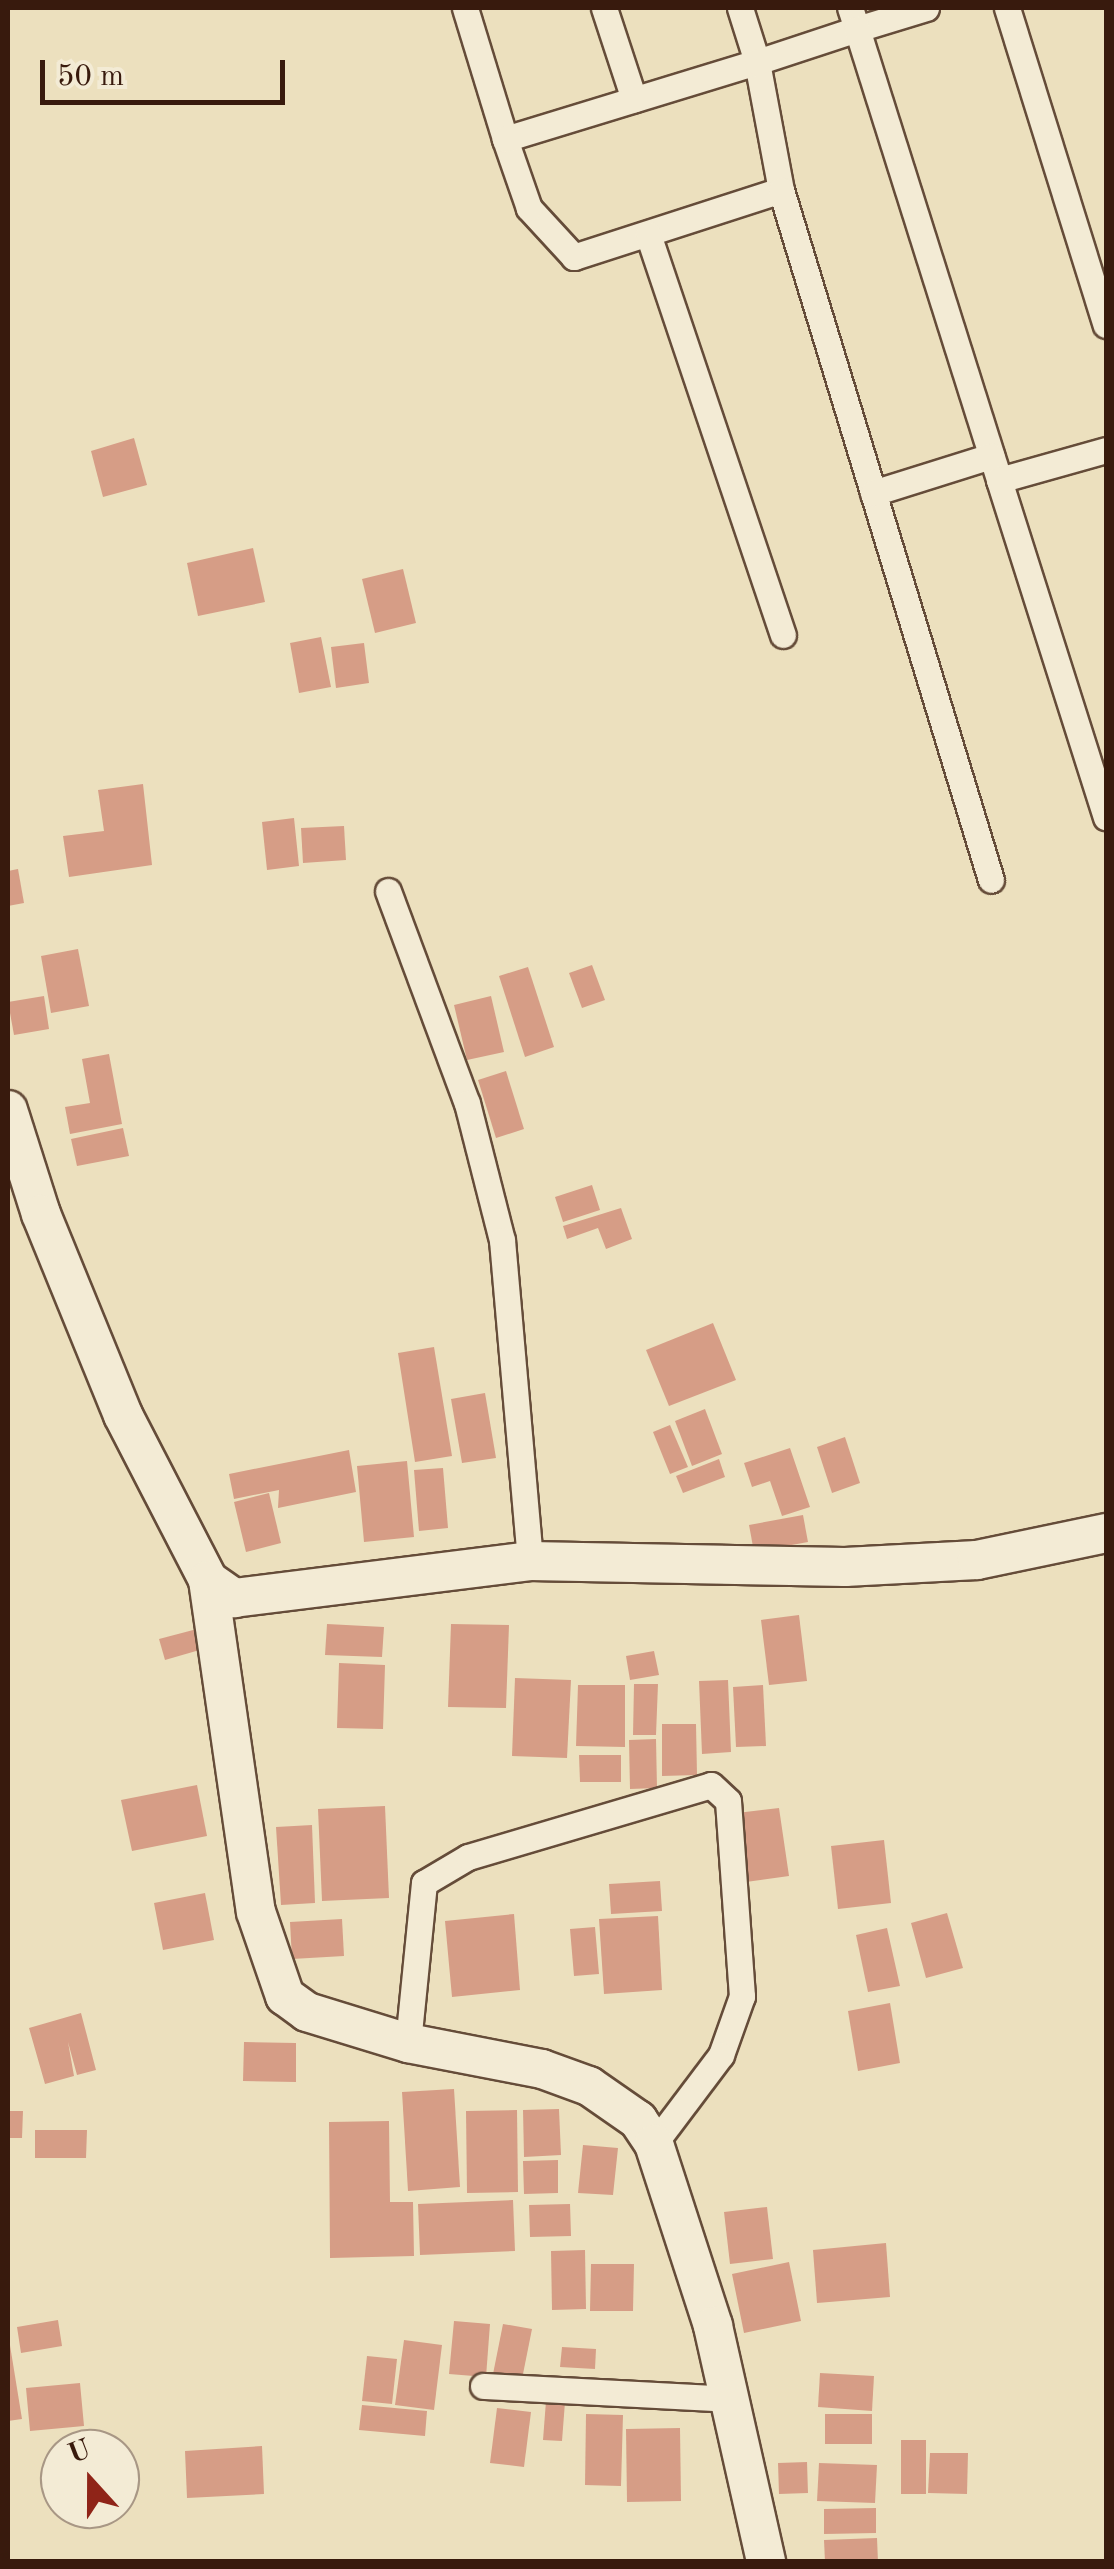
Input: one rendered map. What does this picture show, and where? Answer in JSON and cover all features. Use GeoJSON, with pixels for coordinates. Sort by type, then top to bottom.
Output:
{"type":"FeatureCollection","features":[{"type":"Feature","properties":{"kind":"street"},"geometry":{"type":"LineString","coordinates":[[465,8],[529,208],[574,257],[782,190]]}},
{"type":"Feature","properties":{"kind":"street"},"geometry":{"type":"LineString","coordinates":[[604,8],[634,100]]}},
{"type":"Feature","properties":{"kind":"street"},"geometry":{"type":"LineString","coordinates":[[740,8],[757,62],[782,190],[991,880]]}},
{"type":"Feature","properties":{"kind":"street"},"geometry":{"type":"LineString","coordinates":[[505,139],[757,62],[854,18],[926,8]]}},
{"type":"Feature","properties":{"kind":"street"},"geometry":{"type":"LineString","coordinates":[[1007,8],[1106,325]]}},
{"type":"Feature","properties":{"kind":"street"},"geometry":{"type":"LineString","coordinates":[[854,18],[1106,817]]}},
{"type":"Feature","properties":{"kind":"street"},"geometry":{"type":"LineString","coordinates":[[648,234],[783,635]]}},
{"type":"Feature","properties":{"kind":"street"},"geometry":{"type":"LineString","coordinates":[[873,493],[1106,450]]}},
{"type":"Feature","properties":{"kind":"street"},"geometry":{"type":"LineString","coordinates":[[388,891],[467,1104],[502,1240],[530,1561]]}},
{"type":"Feature","properties":{"kind":"street"},"geometry":{"type":"LineString","coordinates":[[8,1110],[41,1214],[123,1415],[208,1580],[268,1959],[285,1996],[307,2012],[408,2043],[542,2070],[589,2086],[638,2120],[654,2144],[714,2326],[766,2562]]}},
{"type":"Feature","properties":{"kind":"street"},"geometry":{"type":"LineString","coordinates":[[208,1580],[234,1598],[530,1561],[845,1567],[978,1560],[1106,1534]]}},
{"type":"Feature","properties":{"kind":"street"},"geometry":{"type":"LineString","coordinates":[[408,2043],[424,1883],[468,1857],[712,1786],[728,1801],[742,1996],[720,2055],[654,2144]]}},
{"type":"Feature","properties":{"kind":"street"},"geometry":{"type":"LineString","coordinates":[[483,2386],[730,2399]]}},
{"type":"Feature","properties":{"kind":"building"},"geometry":{"type":"Polygon","coordinates":[[[134,438],[147,485],[103,497],[91,451],[134,438]]]}},
{"type":"Feature","properties":{"kind":"building"},"geometry":{"type":"Polygon","coordinates":[[[253,548],[265,602],[198,616],[187,563],[253,548]]]}},
{"type":"Feature","properties":{"kind":"building"},"geometry":{"type":"Polygon","coordinates":[[[403,569],[416,623],[375,633],[362,579],[403,569]]]}},
{"type":"Feature","properties":{"kind":"building"},"geometry":{"type":"Polygon","coordinates":[[[321,637],[331,687],[299,693],[290,643],[321,637]]]}},
{"type":"Feature","properties":{"kind":"building"},"geometry":{"type":"Polygon","coordinates":[[[364,643],[369,683],[336,688],[331,647],[364,643]]]}},
{"type":"Feature","properties":{"kind":"building"},"geometry":{"type":"Polygon","coordinates":[[[143,784],[152,865],[69,877],[63,836],[104,831],[98,790],[143,784]]]}},
{"type":"Feature","properties":{"kind":"building"},"geometry":{"type":"Polygon","coordinates":[[[294,818],[299,866],[267,870],[262,822],[294,818]]]}},
{"type":"Feature","properties":{"kind":"building"},"geometry":{"type":"Polygon","coordinates":[[[344,826],[346,860],[303,863],[301,828],[344,826]]]}},
{"type":"Feature","properties":{"kind":"building"},"geometry":{"type":"Polygon","coordinates":[[[18,869],[24,903],[8,906],[8,871],[18,869]]]}},
{"type":"Feature","properties":{"kind":"building"},"geometry":{"type":"Polygon","coordinates":[[[78,949],[89,1006],[51,1013],[41,956],[78,949]]]}},
{"type":"Feature","properties":{"kind":"building"},"geometry":{"type":"Polygon","coordinates":[[[592,965],[605,1000],[582,1008],[569,973],[592,965]]]}},
{"type":"Feature","properties":{"kind":"building"},"geometry":{"type":"Polygon","coordinates":[[[528,967],[554,1047],[525,1057],[499,976],[528,967]]]}},
{"type":"Feature","properties":{"kind":"building"},"geometry":{"type":"Polygon","coordinates":[[[44,996],[49,1029],[14,1035],[8,1002],[44,996]]]}},
{"type":"Feature","properties":{"kind":"building"},"geometry":{"type":"Polygon","coordinates":[[[491,996],[504,1052],[467,1060],[454,1005],[491,996]]]}},
{"type":"Feature","properties":{"kind":"building"},"geometry":{"type":"Polygon","coordinates":[[[109,1054],[122,1124],[70,1134],[65,1107],[90,1103],[82,1059],[109,1054]]]}},
{"type":"Feature","properties":{"kind":"building"},"geometry":{"type":"Polygon","coordinates":[[[506,1071],[524,1129],[496,1138],[478,1080],[506,1071]]]}},
{"type":"Feature","properties":{"kind":"building"},"geometry":{"type":"Polygon","coordinates":[[[123,1128],[129,1156],[77,1166],[71,1139],[123,1128]]]}},
{"type":"Feature","properties":{"kind":"building"},"geometry":{"type":"Polygon","coordinates":[[[592,1185],[600,1210],[563,1222],[555,1197],[592,1185]]]}},
{"type":"Feature","properties":{"kind":"building"},"geometry":{"type":"Polygon","coordinates":[[[621,1208],[632,1239],[606,1249],[598,1228],[567,1239],[563,1226],[621,1208]]]}},
{"type":"Feature","properties":{"kind":"building"},"geometry":{"type":"Polygon","coordinates":[[[713,1323],[736,1380],[669,1406],[646,1350],[713,1323]]]}},
{"type":"Feature","properties":{"kind":"building"},"geometry":{"type":"Polygon","coordinates":[[[434,1347],[452,1456],[415,1462],[398,1353],[434,1347]]]}},
{"type":"Feature","properties":{"kind":"building"},"geometry":{"type":"Polygon","coordinates":[[[485,1393],[496,1458],[462,1463],[451,1399],[485,1393]]]}},
{"type":"Feature","properties":{"kind":"building"},"geometry":{"type":"Polygon","coordinates":[[[705,1409],[722,1454],[692,1466],[675,1421],[705,1409]]]}},
{"type":"Feature","properties":{"kind":"building"},"geometry":{"type":"Polygon","coordinates":[[[670,1425],[688,1467],[670,1474],[653,1432],[670,1425]]]}},
{"type":"Feature","properties":{"kind":"building"},"geometry":{"type":"Polygon","coordinates":[[[845,1437],[860,1483],[832,1493],[817,1447],[845,1437]]]}},
{"type":"Feature","properties":{"kind":"building"},"geometry":{"type":"Polygon","coordinates":[[[790,1448],[810,1507],[782,1516],[770,1481],[752,1487],[744,1463],[790,1448]]]}},
{"type":"Feature","properties":{"kind":"building"},"geometry":{"type":"Polygon","coordinates":[[[349,1450],[356,1492],[278,1508],[279,1490],[234,1499],[229,1474],[349,1450]]]}},
{"type":"Feature","properties":{"kind":"building"},"geometry":{"type":"Polygon","coordinates":[[[719,1459],[725,1477],[683,1493],[676,1476],[719,1459]]]}},
{"type":"Feature","properties":{"kind":"building"},"geometry":{"type":"Polygon","coordinates":[[[407,1461],[414,1537],[364,1542],[357,1466],[407,1461]]]}},
{"type":"Feature","properties":{"kind":"building"},"geometry":{"type":"Polygon","coordinates":[[[443,1468],[448,1528],[419,1531],[414,1470],[443,1468]]]}},
{"type":"Feature","properties":{"kind":"building"},"geometry":{"type":"Polygon","coordinates":[[[269,1493],[281,1543],[246,1552],[234,1502],[269,1493]]]}},
{"type":"Feature","properties":{"kind":"building"},"geometry":{"type":"Polygon","coordinates":[[[803,1515],[808,1542],[754,1552],[749,1525],[803,1515]]]}},
{"type":"Feature","properties":{"kind":"building"},"geometry":{"type":"Polygon","coordinates":[[[799,1615],[807,1681],[769,1685],[761,1620],[799,1615]]]}},
{"type":"Feature","properties":{"kind":"building"},"geometry":{"type":"Polygon","coordinates":[[[327,1624],[384,1627],[382,1657],[325,1655],[327,1624]]]}},
{"type":"Feature","properties":{"kind":"building"},"geometry":{"type":"Polygon","coordinates":[[[451,1624],[509,1625],[506,1708],[448,1707],[451,1624]]]}},
{"type":"Feature","properties":{"kind":"building"},"geometry":{"type":"Polygon","coordinates":[[[197,1629],[203,1649],[165,1660],[159,1639],[197,1629]]]}},
{"type":"Feature","properties":{"kind":"building"},"geometry":{"type":"Polygon","coordinates":[[[654,1651],[659,1675],[630,1680],[626,1656],[654,1651]]]}},
{"type":"Feature","properties":{"kind":"building"},"geometry":{"type":"Polygon","coordinates":[[[339,1663],[385,1665],[383,1729],[337,1728],[339,1663]]]}},
{"type":"Feature","properties":{"kind":"building"},"geometry":{"type":"Polygon","coordinates":[[[515,1678],[571,1680],[567,1758],[512,1756],[515,1678]]]}},
{"type":"Feature","properties":{"kind":"building"},"geometry":{"type":"Polygon","coordinates":[[[728,1680],[731,1752],[702,1754],[699,1681],[728,1680]]]}},
{"type":"Feature","properties":{"kind":"building"},"geometry":{"type":"Polygon","coordinates":[[[634,1684],[658,1684],[656,1735],[633,1735],[634,1684]]]}},
{"type":"Feature","properties":{"kind":"building"},"geometry":{"type":"Polygon","coordinates":[[[578,1685],[625,1685],[625,1747],[576,1746],[578,1685]]]}},
{"type":"Feature","properties":{"kind":"building"},"geometry":{"type":"Polygon","coordinates":[[[763,1685],[766,1746],[736,1747],[733,1687],[763,1685]]]}},
{"type":"Feature","properties":{"kind":"building"},"geometry":{"type":"Polygon","coordinates":[[[662,1724],[696,1724],[697,1775],[662,1776],[662,1724]]]}},
{"type":"Feature","properties":{"kind":"building"},"geometry":{"type":"Polygon","coordinates":[[[656,1739],[657,1788],[630,1789],[629,1740],[656,1739]]]}},
{"type":"Feature","properties":{"kind":"building"},"geometry":{"type":"Polygon","coordinates":[[[579,1755],[621,1755],[621,1782],[580,1782],[579,1755]]]}},
{"type":"Feature","properties":{"kind":"building"},"geometry":{"type":"Polygon","coordinates":[[[197,1785],[207,1836],[132,1851],[121,1800],[197,1785]]]}},
{"type":"Feature","properties":{"kind":"building"},"geometry":{"type":"Polygon","coordinates":[[[385,1806],[389,1898],[322,1901],[318,1809],[385,1806]]]}},
{"type":"Feature","properties":{"kind":"building"},"geometry":{"type":"Polygon","coordinates":[[[779,1808],[789,1876],[746,1882],[737,1813],[779,1808]]]}},
{"type":"Feature","properties":{"kind":"building"},"geometry":{"type":"Polygon","coordinates":[[[312,1825],[315,1903],[281,1905],[276,1827],[312,1825]]]}},
{"type":"Feature","properties":{"kind":"building"},"geometry":{"type":"Polygon","coordinates":[[[884,1840],[891,1903],[838,1909],[831,1846],[884,1840]]]}},
{"type":"Feature","properties":{"kind":"building"},"geometry":{"type":"Polygon","coordinates":[[[660,1881],[662,1911],[611,1914],[609,1884],[660,1881]]]}},
{"type":"Feature","properties":{"kind":"building"},"geometry":{"type":"Polygon","coordinates":[[[205,1893],[214,1940],[163,1950],[154,1903],[205,1893]]]}},
{"type":"Feature","properties":{"kind":"building"},"geometry":{"type":"Polygon","coordinates":[[[947,1913],[963,1968],[926,1978],[911,1923],[947,1913]]]}},
{"type":"Feature","properties":{"kind":"building"},"geometry":{"type":"Polygon","coordinates":[[[514,1914],[520,1990],[452,1997],[445,1921],[514,1914]]]}},
{"type":"Feature","properties":{"kind":"building"},"geometry":{"type":"Polygon","coordinates":[[[658,1916],[662,1990],[604,1994],[599,1919],[658,1916]]]}},
{"type":"Feature","properties":{"kind":"building"},"geometry":{"type":"Polygon","coordinates":[[[342,1919],[344,1956],[292,1959],[290,1922],[342,1919]]]}},
{"type":"Feature","properties":{"kind":"building"},"geometry":{"type":"Polygon","coordinates":[[[595,1927],[599,1974],[574,1976],[570,1929],[595,1927]]]}},
{"type":"Feature","properties":{"kind":"building"},"geometry":{"type":"Polygon","coordinates":[[[887,1928],[900,1986],[868,1992],[856,1935],[887,1928]]]}},
{"type":"Feature","properties":{"kind":"building"},"geometry":{"type":"Polygon","coordinates":[[[890,2003],[900,2063],[858,2071],[848,2011],[890,2003]]]}},
{"type":"Feature","properties":{"kind":"building"},"geometry":{"type":"Polygon","coordinates":[[[81,2013],[96,2070],[77,2075],[68,2042],[74,2076],[45,2084],[29,2028],[81,2013]]]}},
{"type":"Feature","properties":{"kind":"building"},"geometry":{"type":"Polygon","coordinates":[[[244,2042],[296,2043],[296,2082],[243,2081],[244,2042]]]}},
{"type":"Feature","properties":{"kind":"building"},"geometry":{"type":"Polygon","coordinates":[[[454,2089],[460,2187],[408,2191],[402,2092],[454,2089]]]}},
{"type":"Feature","properties":{"kind":"building"},"geometry":{"type":"Polygon","coordinates":[[[559,2109],[561,2155],[524,2157],[523,2110],[559,2109]]]}},
{"type":"Feature","properties":{"kind":"building"},"geometry":{"type":"Polygon","coordinates":[[[517,2110],[518,2192],[467,2193],[466,2111],[517,2110]]]}},
{"type":"Feature","properties":{"kind":"building"},"geometry":{"type":"Polygon","coordinates":[[[8,2111],[23,2111],[22,2138],[8,2138],[8,2111]]]}},
{"type":"Feature","properties":{"kind":"building"},"geometry":{"type":"Polygon","coordinates":[[[389,2121],[390,2202],[413,2202],[414,2256],[330,2258],[329,2122],[389,2121]]]}},
{"type":"Feature","properties":{"kind":"building"},"geometry":{"type":"Polygon","coordinates":[[[35,2130],[87,2130],[86,2158],[35,2158],[35,2130]]]}},
{"type":"Feature","properties":{"kind":"building"},"geometry":{"type":"Polygon","coordinates":[[[583,2145],[618,2148],[613,2195],[578,2193],[583,2145]]]}},
{"type":"Feature","properties":{"kind":"building"},"geometry":{"type":"Polygon","coordinates":[[[558,2160],[558,2193],[524,2194],[523,2161],[558,2160]]]}},
{"type":"Feature","properties":{"kind":"building"},"geometry":{"type":"Polygon","coordinates":[[[513,2200],[515,2251],[420,2255],[418,2204],[513,2200]]]}},
{"type":"Feature","properties":{"kind":"building"},"geometry":{"type":"Polygon","coordinates":[[[570,2204],[571,2236],[530,2237],[529,2205],[570,2204]]]}},
{"type":"Feature","properties":{"kind":"building"},"geometry":{"type":"Polygon","coordinates":[[[767,2207],[773,2259],[730,2264],[724,2212],[767,2207]]]}},
{"type":"Feature","properties":{"kind":"building"},"geometry":{"type":"Polygon","coordinates":[[[886,2243],[890,2297],[817,2303],[813,2250],[886,2243]]]}},
{"type":"Feature","properties":{"kind":"building"},"geometry":{"type":"Polygon","coordinates":[[[585,2250],[586,2309],[552,2310],[551,2251],[585,2250]]]}},
{"type":"Feature","properties":{"kind":"building"},"geometry":{"type":"Polygon","coordinates":[[[789,2262],[801,2321],[744,2333],[732,2274],[789,2262]]]}},
{"type":"Feature","properties":{"kind":"building"},"geometry":{"type":"Polygon","coordinates":[[[591,2264],[634,2264],[633,2311],[590,2311],[591,2264]]]}},
{"type":"Feature","properties":{"kind":"building"},"geometry":{"type":"Polygon","coordinates":[[[58,2320],[62,2346],[21,2353],[17,2327],[58,2320]]]}},
{"type":"Feature","properties":{"kind":"building"},"geometry":{"type":"Polygon","coordinates":[[[454,2321],[490,2324],[486,2377],[449,2374],[454,2321]]]}},
{"type":"Feature","properties":{"kind":"building"},"geometry":{"type":"Polygon","coordinates":[[[503,2324],[532,2329],[522,2379],[493,2374],[503,2324]]]}},
{"type":"Feature","properties":{"kind":"building"},"geometry":{"type":"Polygon","coordinates":[[[8,2333],[22,2419],[8,2421],[8,2333]]]}},
{"type":"Feature","properties":{"kind":"building"},"geometry":{"type":"Polygon","coordinates":[[[404,2340],[442,2345],[434,2410],[395,2405],[404,2340]]]}},
{"type":"Feature","properties":{"kind":"building"},"geometry":{"type":"Polygon","coordinates":[[[562,2347],[596,2349],[595,2369],[560,2367],[562,2347]]]}},
{"type":"Feature","properties":{"kind":"building"},"geometry":{"type":"Polygon","coordinates":[[[367,2356],[397,2359],[392,2404],[362,2401],[367,2356]]]}},
{"type":"Feature","properties":{"kind":"building"},"geometry":{"type":"Polygon","coordinates":[[[820,2373],[874,2376],[872,2411],[818,2407],[820,2373]]]}},
{"type":"Feature","properties":{"kind":"building"},"geometry":{"type":"Polygon","coordinates":[[[80,2383],[84,2426],[30,2431],[26,2388],[80,2383]]]}},
{"type":"Feature","properties":{"kind":"building"},"geometry":{"type":"Polygon","coordinates":[[[546,2401],[565,2402],[562,2441],[543,2440],[546,2401]]]}},
{"type":"Feature","properties":{"kind":"building"},"geometry":{"type":"Polygon","coordinates":[[[362,2405],[427,2411],[425,2436],[359,2430],[362,2405]]]}},
{"type":"Feature","properties":{"kind":"building"},"geometry":{"type":"Polygon","coordinates":[[[497,2408],[531,2412],[524,2467],[490,2463],[497,2408]]]}},
{"type":"Feature","properties":{"kind":"building"},"geometry":{"type":"Polygon","coordinates":[[[586,2414],[623,2415],[621,2486],[585,2485],[586,2414]]]}},
{"type":"Feature","properties":{"kind":"building"},"geometry":{"type":"Polygon","coordinates":[[[825,2414],[872,2414],[872,2444],[825,2444],[825,2414]]]}},
{"type":"Feature","properties":{"kind":"building"},"geometry":{"type":"Polygon","coordinates":[[[680,2428],[681,2501],[627,2502],[626,2429],[680,2428]]]}},
{"type":"Feature","properties":{"kind":"building"},"geometry":{"type":"Polygon","coordinates":[[[901,2440],[926,2440],[926,2494],[901,2494],[901,2440]]]}},
{"type":"Feature","properties":{"kind":"building"},"geometry":{"type":"Polygon","coordinates":[[[262,2446],[264,2494],[187,2498],[185,2451],[262,2446]]]}},
{"type":"Feature","properties":{"kind":"building"},"geometry":{"type":"Polygon","coordinates":[[[930,2453],[968,2453],[967,2494],[928,2493],[930,2453]]]}},
{"type":"Feature","properties":{"kind":"building"},"geometry":{"type":"Polygon","coordinates":[[[807,2462],[808,2493],[779,2494],[778,2463],[807,2462]]]}},
{"type":"Feature","properties":{"kind":"building"},"geometry":{"type":"Polygon","coordinates":[[[819,2463],[877,2465],[875,2503],[817,2501],[819,2463]]]}},
{"type":"Feature","properties":{"kind":"building"},"geometry":{"type":"Polygon","coordinates":[[[876,2508],[876,2533],[824,2534],[824,2509],[876,2508]]]}},
{"type":"Feature","properties":{"kind":"building"},"geometry":{"type":"Polygon","coordinates":[[[877,2538],[878,2562],[825,2562],[824,2540],[877,2538]]]}}]}
